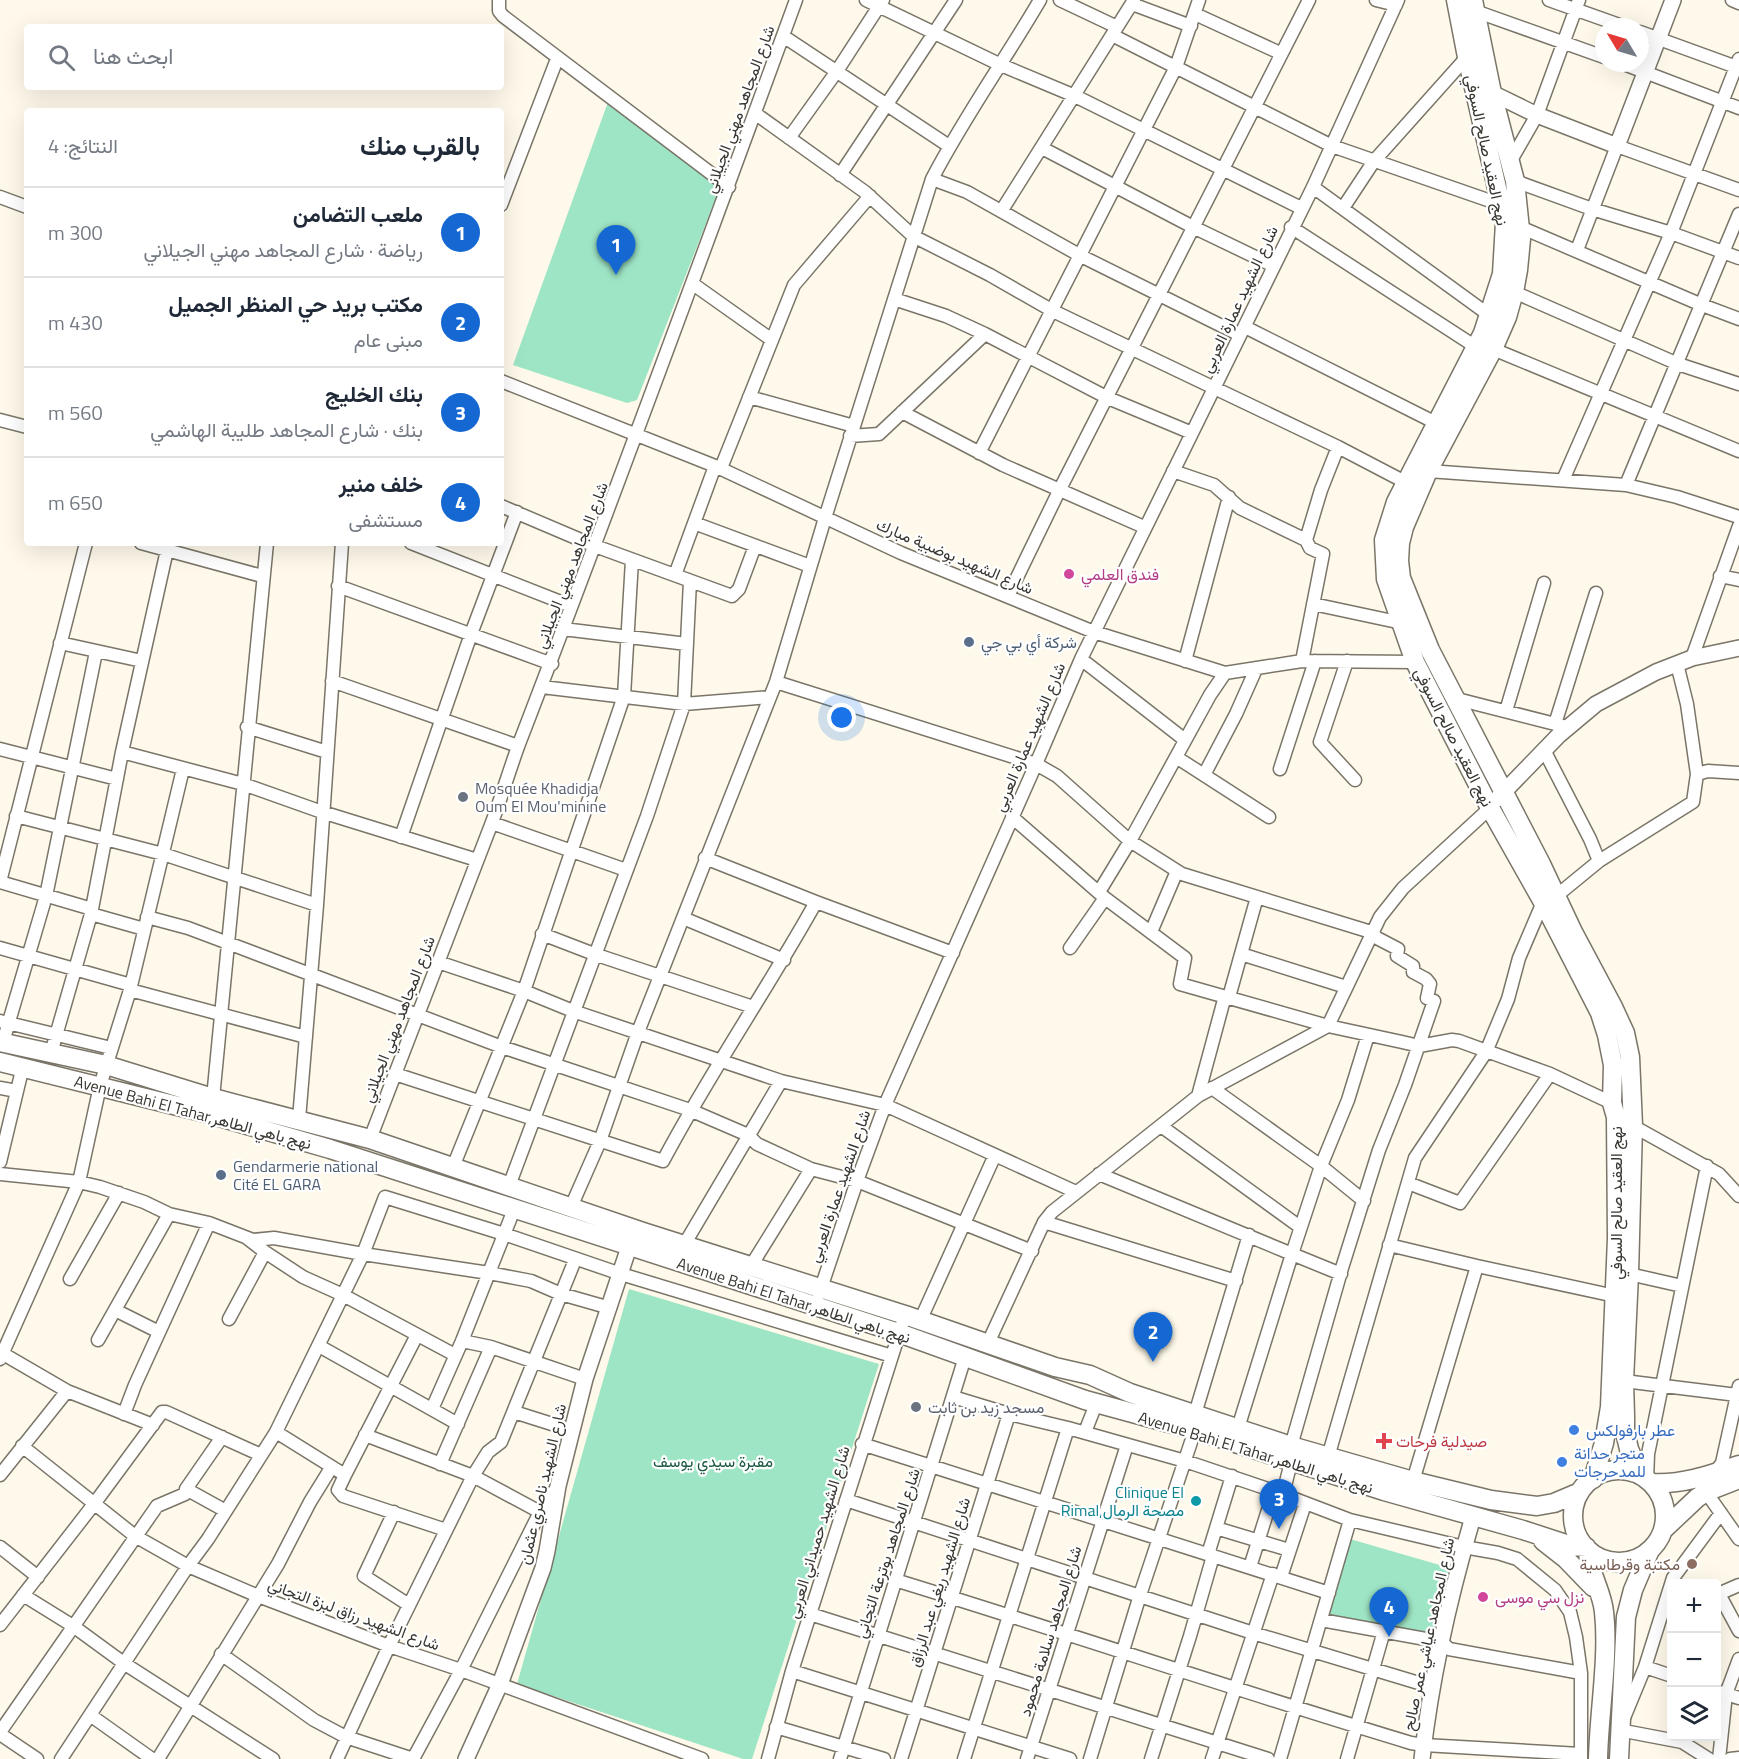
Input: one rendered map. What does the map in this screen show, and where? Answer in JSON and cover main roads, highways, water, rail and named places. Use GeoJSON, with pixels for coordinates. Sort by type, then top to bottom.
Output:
{"type":"FeatureCollection","features":[{"type":"Feature","properties":{"kind":"main road","name":"نهج العقيد صالح السوفي"},"geometry":{"type":"LineString","coordinates":[[1456,0],[1502,205],[1505,249],[1502,274],[1489,315],[1484,348],[1404,527],[1399,561],[1401,578],[1430,650],[1541,864],[1549,899],[1600,1013],[1607,1035],[1613,1065],[1612,1102],[1616,1117],[1617,1238],[1610,1407],[1604,1443],[1586,1486]]}},
{"type":"Feature","properties":{"kind":"main road","name":"نهج العقيد صالح السوفي"},"geometry":{"type":"LineString","coordinates":[[1474,5],[1492,93],[1515,181],[1521,239],[1514,292],[1507,317],[1484,348],[1436,423],[1396,502],[1384,540],[1386,579],[1415,662],[1490,808],[1549,899],[1625,1033],[1630,1057],[1633,1126],[1624,1381],[1625,1432],[1629,1449],[1646,1479]]}},
{"type":"Feature","properties":{"kind":"main road","name":"Avenue Bahi El Tahar,نهج باهي الطاهر"},"geometry":{"type":"LineString","coordinates":[[2,1042],[106,1065],[213,1098],[370,1139],[751,1266],[899,1333],[1096,1404],[1238,1428],[1291,1454],[1328,1457],[1413,1481],[1514,1504],[1545,1505],[1586,1486]]}},
{"type":"Feature","properties":{"kind":"main road","name":"Avenue Bahi El Tahar,نهج باهي الطاهر"},"geometry":{"type":"LineString","coordinates":[[0,1062],[202,1112],[319,1146],[515,1207],[630,1247],[818,1298],[913,1318],[1055,1367],[1090,1375],[1195,1422],[1291,1454],[1384,1491],[1587,1549]]}},
{"type":"Feature","properties":{"kind":"main road"},"geometry":{"type":"LineString","coordinates":[[1586,1758],[1604,1651],[1604,1611],[1588,1560],[1587,1549],[1575,1527],[1574,1515],[1586,1486],[1603,1473],[1616,1471],[1628,1471],[1646,1479],[1688,1481],[1725,1467]]}},
{"type":"Feature","properties":{"kind":"main road"},"geometry":{"type":"LineString","coordinates":[[1646,1479],[1659,1493],[1664,1505],[1663,1530]]}},
{"type":"Feature","properties":{"kind":"main road"},"geometry":{"type":"LineString","coordinates":[[1618,1759],[1626,1617],[1633,1590],[1650,1550],[1663,1530],[1697,1498],[1739,1479]]}},
{"type":"Feature","properties":{"kind":"main road"},"geometry":{"type":"LineString","coordinates":[[1523,1530],[1566,1559],[1600,1597]]}},
{"type":"Feature","properties":{"kind":"main road"},"geometry":{"type":"LineString","coordinates":[[1587,1549],[1599,1558],[1612,1562],[1626,1562],[1639,1558],[1650,1550]]}},
{"type":"Feature","properties":{"kind":"place","name":"ملعب التضامن"},"geometry":{"type":"Point","coordinates":[616,275]}},
{"type":"Feature","properties":{"kind":"place","name":"فندق العلمي"},"geometry":{"type":"Point","coordinates":[1069,574]}},
{"type":"Feature","properties":{"kind":"place","name":"شركة أي بي جي"},"geometry":{"type":"Point","coordinates":[969,642]}},
{"type":"Feature","properties":{"kind":"place","name":"Mosquée Khadidja Oum El Mou'minine"},"geometry":{"type":"Point","coordinates":[463,797]}},
{"type":"Feature","properties":{"kind":"place","name":"Gendarmerie national Cité EL GARA"},"geometry":{"type":"Point","coordinates":[221,1175]}},
{"type":"Feature","properties":{"kind":"place","name":"مكتب بريد حي المنظر الجميل"},"geometry":{"type":"Point","coordinates":[1153,1362]}},
{"type":"Feature","properties":{"kind":"place","name":"مسجد زيد بن ثابت"},"geometry":{"type":"Point","coordinates":[916,1407]}},
{"type":"Feature","properties":{"kind":"place","name":"عطر بارفولكس"},"geometry":{"type":"Point","coordinates":[1574,1430]}},
{"type":"Feature","properties":{"kind":"place","name":"صيدلية فرحات"},"geometry":{"type":"Point","coordinates":[1384,1441]}},
{"type":"Feature","properties":{"kind":"place","name":"متجر حدانة للمدحرجات"},"geometry":{"type":"Point","coordinates":[1562,1462]}},
{"type":"Feature","properties":{"kind":"place","name":"Clinique El Rimal,مصحة الرمال"},"geometry":{"type":"Point","coordinates":[1196,1501]}},
{"type":"Feature","properties":{"kind":"place","name":"بنك الخليج"},"geometry":{"type":"Point","coordinates":[1279,1529]}},
{"type":"Feature","properties":{"kind":"place","name":"مكتبة وقرطاسية"},"geometry":{"type":"Point","coordinates":[1692,1564]}},
{"type":"Feature","properties":{"kind":"place","name":"نزل سي موسى"},"geometry":{"type":"Point","coordinates":[1483,1597]}},
{"type":"Feature","properties":{"kind":"place","name":"خلف منير"},"geometry":{"type":"Point","coordinates":[1389,1637]}},
{"type":"Feature","properties":{"kind":"park label","name":"مقبرة سيدي يوسف"},"geometry":{"type":"Point","coordinates":[713,1461]}}]}
